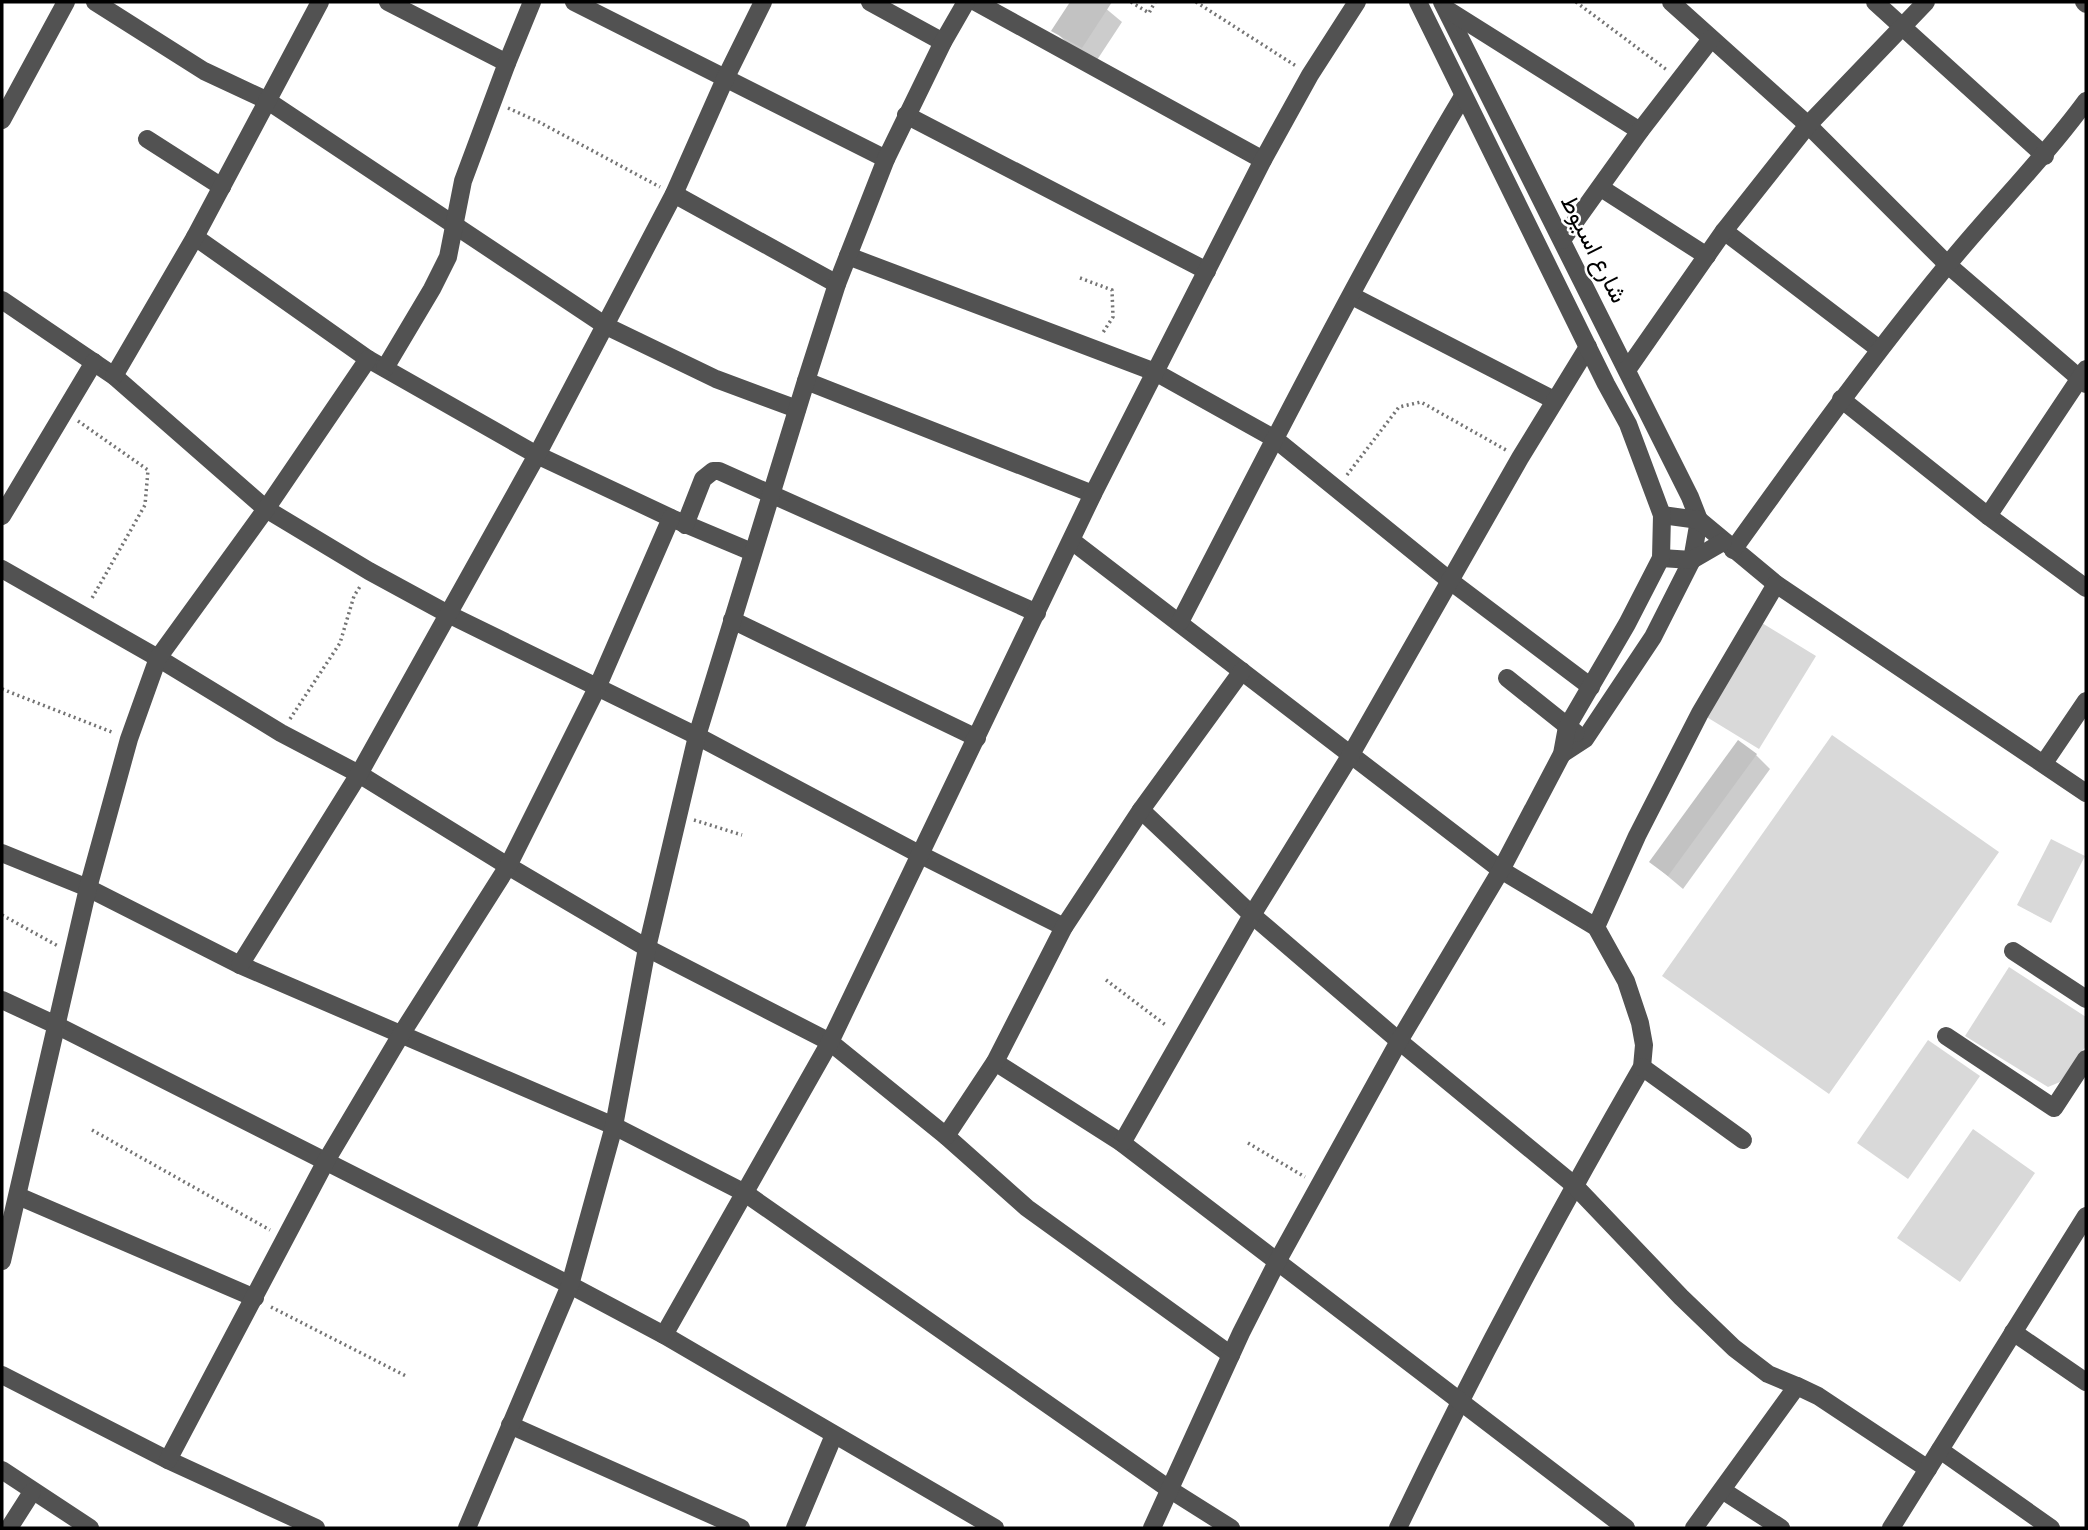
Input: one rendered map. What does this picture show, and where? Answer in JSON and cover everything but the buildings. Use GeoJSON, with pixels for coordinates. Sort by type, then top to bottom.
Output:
{"type":"FeatureCollection","features":[{"type":"Feature","properties":{"kind":"street"},"geometry":{"type":"LineString","coordinates":[[2,120],[66,2]]}},
{"type":"Feature","properties":{"kind":"street"},"geometry":{"type":"LineString","coordinates":[[95,2],[204,71],[268,101],[606,326],[716,379],[797,409]]}},
{"type":"Feature","properties":{"kind":"street"},"geometry":{"type":"LineString","coordinates":[[114,376],[195,237],[320,2]]}},
{"type":"Feature","properties":{"kind":"street"},"geometry":{"type":"LineString","coordinates":[[388,2],[507,63]]}},
{"type":"Feature","properties":{"kind":"street"},"geometry":{"type":"LineString","coordinates":[[385,368],[441,274],[455,225],[463,181],[532,2]]}},
{"type":"Feature","properties":{"kind":"street"},"geometry":{"type":"LineString","coordinates":[[574,2],[886,159]]}},
{"type":"Feature","properties":{"kind":"street"},"geometry":{"type":"LineString","coordinates":[[240,965],[359,774],[537,455],[674,194],[763,2]]}},
{"type":"Feature","properties":{"kind":"street"},"geometry":{"type":"LineString","coordinates":[[870,2],[943,42]]}},
{"type":"Feature","properties":{"kind":"street"},"geometry":{"type":"LineString","coordinates":[[467,1528],[570,1285],[614,1126],[648,948],[697,736],[837,284],[906,115],[966,2]]}},
{"type":"Feature","properties":{"kind":"street"},"geometry":{"type":"LineString","coordinates":[[976,2],[1263,160]]}},
{"type":"Feature","properties":{"kind":"street"},"geometry":{"type":"LineString","coordinates":[[664,1335],[830,1042],[1093,494],[1263,160],[1310,75],[1357,2]]}},
{"type":"Feature","properties":{"kind":"street","name":"شارع اسيوط"},"geometry":{"type":"LineString","coordinates":[[1418,2],[1628,424],[1662,515]]}},
{"type":"Feature","properties":{"kind":"street"},"geometry":{"type":"LineString","coordinates":[[1671,2],[1808,125],[1948,265],[2084,377],[1989,516]]}},
{"type":"Feature","properties":{"kind":"street"},"geometry":{"type":"LineString","coordinates":[[1875,2],[2045,156]]}},
{"type":"Feature","properties":{"kind":"street"},"geometry":{"type":"LineString","coordinates":[[1627,370],[1724,231],[1808,125],[1926,2]]}},
{"type":"Feature","properties":{"kind":"street"},"geometry":{"type":"LineString","coordinates":[[1444,5],[1640,131]]}},
{"type":"Feature","properties":{"kind":"street","name":"شارع اسيوط"},"geometry":{"type":"LineString","coordinates":[[1444,5],[1690,497],[1699,520]]}},
{"type":"Feature","properties":{"kind":"street"},"geometry":{"type":"LineString","coordinates":[[1562,240],[1640,131],[1711,39]]}},
{"type":"Feature","properties":{"kind":"street"},"geometry":{"type":"LineString","coordinates":[[1180,622],[1415,175],[1463,96]]}},
{"type":"Feature","properties":{"kind":"street"},"geometry":{"type":"LineString","coordinates":[[1661,558],[1692,560],[1728,546],[1879,349],[1948,265],[2045,156],[2080,122],[2086,101]]}},
{"type":"Feature","properties":{"kind":"street"},"geometry":{"type":"LineString","coordinates":[[906,115],[1207,271]]}},
{"type":"Feature","properties":{"kind":"street"},"geometry":{"type":"LineString","coordinates":[[147,139],[222,187]]}},
{"type":"Feature","properties":{"kind":"street"},"geometry":{"type":"LineString","coordinates":[[1601,188],[1707,256]]}},
{"type":"Feature","properties":{"kind":"street"},"geometry":{"type":"LineString","coordinates":[[674,194],[837,284]]}},
{"type":"Feature","properties":{"kind":"street"},"geometry":{"type":"LineString","coordinates":[[1724,231],[1879,349]]}},
{"type":"Feature","properties":{"kind":"street"},"geometry":{"type":"LineString","coordinates":[[195,237],[368,359],[537,455],[678,522],[752,552]]}},
{"type":"Feature","properties":{"kind":"street"},"geometry":{"type":"LineString","coordinates":[[848,256],[1090,350],[1155,372],[1275,439],[1449,580],[1591,687]]}},
{"type":"Feature","properties":{"kind":"street"},"geometry":{"type":"LineString","coordinates":[[1352,296],[1554,400]]}},
{"type":"Feature","properties":{"kind":"street"},"geometry":{"type":"LineString","coordinates":[[2,300],[114,376],[266,509],[369,571],[449,614],[697,736],[919,854],[1064,927]]}},
{"type":"Feature","properties":{"kind":"street"},"geometry":{"type":"LineString","coordinates":[[1122,1143],[1252,915],[1350,756],[1449,580],[1588,347]]}},
{"type":"Feature","properties":{"kind":"street"},"geometry":{"type":"LineString","coordinates":[[2,1261],[88,888],[129,739],[158,658],[266,509],[368,359]]}},
{"type":"Feature","properties":{"kind":"street"},"geometry":{"type":"LineString","coordinates":[[2,516],[94,362]]}},
{"type":"Feature","properties":{"kind":"street"},"geometry":{"type":"LineString","coordinates":[[806,381],[1093,494]]}},
{"type":"Feature","properties":{"kind":"street"},"geometry":{"type":"LineString","coordinates":[[1841,399],[1989,516],[2086,588]]}},
{"type":"Feature","properties":{"kind":"street"},"geometry":{"type":"LineString","coordinates":[[168,1460],[326,1161],[402,1033],[508,866],[678,522],[704,479],[713,471],[719,471],[1037,613]]}},
{"type":"Feature","properties":{"kind":"street"},"geometry":{"type":"LineString","coordinates":[[1152,1528],[1277,1262],[1399,1041],[1501,870],[1562,754],[1567,727],[1627,624],[1661,558],[1662,515],[1699,520],[1776,584],[2086,793]]}},
{"type":"Feature","properties":{"kind":"street"},"geometry":{"type":"LineString","coordinates":[[1562,754],[1585,739],[1653,637],[1692,560],[1699,520]]}},
{"type":"Feature","properties":{"kind":"street"},"geometry":{"type":"LineString","coordinates":[[1072,541],[1501,870],[1597,927],[1626,981],[1640,1023],[1644,1045],[1642,1067],[1574,1185],[1459,1400],[1398,1528]]}},
{"type":"Feature","properties":{"kind":"street"},"geometry":{"type":"LineString","coordinates":[[2,569],[158,658],[281,733],[359,774],[648,948],[830,1042],[946,1136],[1027,1208],[1231,1355]]}},
{"type":"Feature","properties":{"kind":"street"},"geometry":{"type":"LineString","coordinates":[[1597,927],[1637,836],[1700,713],[1776,584]]}},
{"type":"Feature","properties":{"kind":"street"},"geometry":{"type":"LineString","coordinates":[[732,620],[977,738]]}},
{"type":"Feature","properties":{"kind":"street"},"geometry":{"type":"LineString","coordinates":[[946,1136],[995,1062],[1064,927],[1141,810],[1242,671]]}},
{"type":"Feature","properties":{"kind":"street"},"geometry":{"type":"LineString","coordinates":[[1507,678],[1585,739]]}},
{"type":"Feature","properties":{"kind":"street"},"geometry":{"type":"LineString","coordinates":[[2044,763],[2086,701]]}},
{"type":"Feature","properties":{"kind":"street"},"geometry":{"type":"LineString","coordinates":[[1141,810],[1252,915],[1574,1185],[1734,1348],[1768,1374],[1818,1396],[1928,1469]]}},
{"type":"Feature","properties":{"kind":"street"},"geometry":{"type":"LineString","coordinates":[[2,853],[88,888],[240,965],[614,1126],[745,1193],[1169,1489],[1231,1528]]}},
{"type":"Feature","properties":{"kind":"street"},"geometry":{"type":"LineString","coordinates":[[2012,951],[2086,999]]}},
{"type":"Feature","properties":{"kind":"street"},"geometry":{"type":"LineString","coordinates":[[2,1000],[570,1285],[664,1335],[995,1528]]}},
{"type":"Feature","properties":{"kind":"street"},"geometry":{"type":"LineString","coordinates":[[1946,1036],[2054,1108],[2086,1059]]}},
{"type":"Feature","properties":{"kind":"street"},"geometry":{"type":"LineString","coordinates":[[995,1062],[1122,1143],[1626,1528]]}},
{"type":"Feature","properties":{"kind":"street"},"geometry":{"type":"LineString","coordinates":[[1642,1067],[1743,1140]]}},
{"type":"Feature","properties":{"kind":"street"},"geometry":{"type":"LineString","coordinates":[[18,1196],[255,1298]]}},
{"type":"Feature","properties":{"kind":"street"},"geometry":{"type":"LineString","coordinates":[[1891,1528],[2086,1216]]}},
{"type":"Feature","properties":{"kind":"street"},"geometry":{"type":"LineString","coordinates":[[2013,1332],[2086,1382]]}},
{"type":"Feature","properties":{"kind":"street"},"geometry":{"type":"LineString","coordinates":[[2,1375],[168,1460],[316,1528]]}},
{"type":"Feature","properties":{"kind":"street"},"geometry":{"type":"LineString","coordinates":[[1694,1528],[1797,1386]]}},
{"type":"Feature","properties":{"kind":"street"},"geometry":{"type":"LineString","coordinates":[[510,1425],[741,1528]]}},
{"type":"Feature","properties":{"kind":"street"},"geometry":{"type":"LineString","coordinates":[[795,1528],[834,1435]]}},
{"type":"Feature","properties":{"kind":"street"},"geometry":{"type":"LineString","coordinates":[[1940,1450],[2051,1528]]}},
{"type":"Feature","properties":{"kind":"street"},"geometry":{"type":"LineString","coordinates":[[2,1470],[90,1528]]}},
{"type":"Feature","properties":{"kind":"street"},"geometry":{"type":"LineString","coordinates":[[1722,1490],[1780,1528]]}},
{"type":"Feature","properties":{"kind":"street"},"geometry":{"type":"LineString","coordinates":[[9,1528],[32,1492]]}},
{"type":"Feature","properties":{"kind":"path"},"geometry":{"type":"LineString","coordinates":[[1130,2],[1149,13],[1155,2]]}},
{"type":"Feature","properties":{"kind":"path"},"geometry":{"type":"LineString","coordinates":[[1196,2],[1310,75]]}},
{"type":"Feature","properties":{"kind":"path"},"geometry":{"type":"LineString","coordinates":[[1576,2],[1680,80]]}},
{"type":"Feature","properties":{"kind":"path"},"geometry":{"type":"LineString","coordinates":[[492,101],[539,122],[674,194]]}},
{"type":"Feature","properties":{"kind":"path"},"geometry":{"type":"LineString","coordinates":[[1080,278],[1112,290],[1113,317],[1090,350]]}},
{"type":"Feature","properties":{"kind":"path"},"geometry":{"type":"LineString","coordinates":[[1337,487],[1399,407],[1421,402],[1520,458]]}},
{"type":"Feature","properties":{"kind":"path"},"geometry":{"type":"LineString","coordinates":[[65,412],[148,470],[145,505],[82,615]]}},
{"type":"Feature","properties":{"kind":"path"},"geometry":{"type":"LineString","coordinates":[[281,733],[340,643],[354,596],[369,571]]}},
{"type":"Feature","properties":{"kind":"path"},"geometry":{"type":"LineString","coordinates":[[2,689],[129,739]]}},
{"type":"Feature","properties":{"kind":"path"},"geometry":{"type":"LineString","coordinates":[[678,815],[742,835]]}},
{"type":"Feature","properties":{"kind":"path"},"geometry":{"type":"LineString","coordinates":[[2,915],[72,953]]}},
{"type":"Feature","properties":{"kind":"path"},"geometry":{"type":"LineString","coordinates":[[1106,980],[1183,1037]]}},
{"type":"Feature","properties":{"kind":"path"},"geometry":{"type":"LineString","coordinates":[[92,1130],[286,1239]]}},
{"type":"Feature","properties":{"kind":"path"},"geometry":{"type":"LineString","coordinates":[[1248,1143],[1319,1185]]}},
{"type":"Feature","properties":{"kind":"path"},"geometry":{"type":"LineString","coordinates":[[255,1298],[406,1377]]}},
{"type":"Feature","properties":{"kind":"shaded area"},"geometry":{"type":"Polygon","coordinates":[[[1762,623],[1816,656],[1759,749],[1705,716],[1762,623]]]}},
{"type":"Feature","properties":{"kind":"shaded area"},"geometry":{"type":"Polygon","coordinates":[[[1832,735],[1999,852],[1829,1094],[1662,976],[1832,735]]]}},
{"type":"Feature","properties":{"kind":"shaded area"},"geometry":{"type":"Polygon","coordinates":[[[2051,839],[2085,856],[2051,923],[2017,905],[2051,839]]]}},
{"type":"Feature","properties":{"kind":"shaded area"},"geometry":{"type":"Polygon","coordinates":[[[2009,967],[2086,1017],[2086,1046],[2060,1082],[2048,1087],[1965,1036],[2009,967]]]}},
{"type":"Feature","properties":{"kind":"shaded area"},"geometry":{"type":"Polygon","coordinates":[[[1928,1040],[1980,1076],[1908,1179],[1857,1143],[1928,1040]]]}},
{"type":"Feature","properties":{"kind":"shaded area"},"geometry":{"type":"Polygon","coordinates":[[[1973,1129],[2035,1173],[1960,1282],[1897,1238],[1973,1129]]]}}]}
